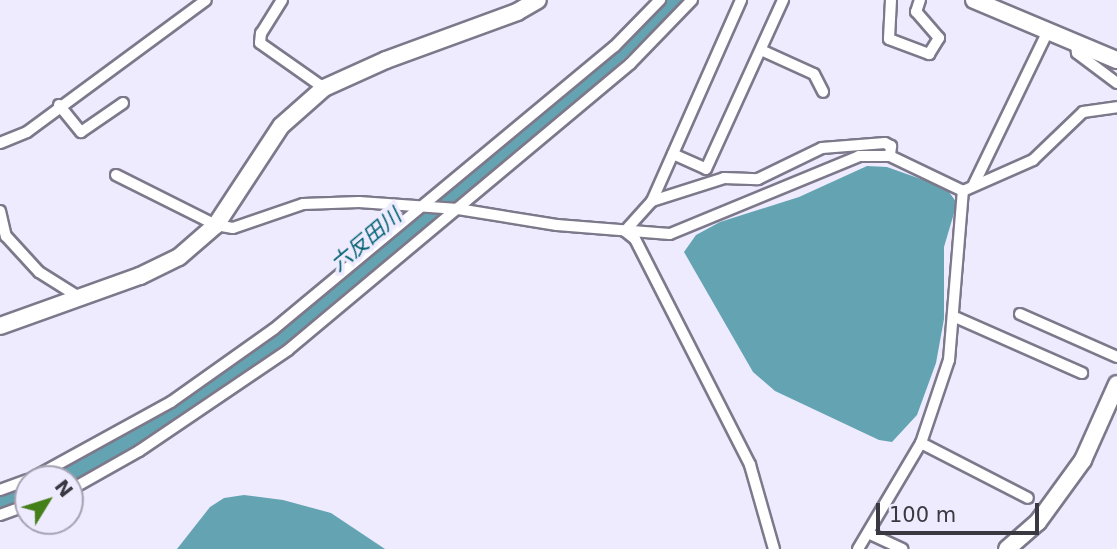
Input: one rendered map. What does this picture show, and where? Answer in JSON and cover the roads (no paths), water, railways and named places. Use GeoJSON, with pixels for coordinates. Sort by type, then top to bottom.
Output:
{"type":"FeatureCollection","features":[{"type":"Feature","properties":{"kind":"street"},"geometry":{"type":"LineString","coordinates":[[0,143],[27,132],[59,105],[206,0]]}},
{"type":"Feature","properties":{"kind":"street"},"geometry":{"type":"LineString","coordinates":[[282,0],[261,33],[260,43],[324,88]]}},
{"type":"Feature","properties":{"kind":"street"},"geometry":{"type":"LineString","coordinates":[[0,326],[180,257],[216,225],[281,126],[324,88],[386,60],[517,12],[538,0]]}},
{"type":"Feature","properties":{"kind":"street"},"geometry":{"type":"LineString","coordinates":[[56,465],[132,425],[220,369],[310,301],[420,206],[614,47],[660,0]]}},
{"type":"Feature","properties":{"kind":"street"},"geometry":{"type":"LineString","coordinates":[[84,482],[139,451],[288,350],[631,64],[692,0]]}},
{"type":"Feature","properties":{"kind":"street"},"geometry":{"type":"LineString","coordinates":[[625,231],[652,201],[741,0]]}},
{"type":"Feature","properties":{"kind":"street"},"geometry":{"type":"LineString","coordinates":[[673,154],[706,169],[783,0]]}},
{"type":"Feature","properties":{"kind":"street"},"geometry":{"type":"LineString","coordinates":[[891,0],[889,39],[929,54],[939,38],[916,12],[920,0]]}},
{"type":"Feature","properties":{"kind":"street"},"geometry":{"type":"LineString","coordinates":[[974,0],[1047,33],[1117,60]]}},
{"type":"Feature","properties":{"kind":"street"},"geometry":{"type":"LineString","coordinates":[[974,184],[1047,33]]}},
{"type":"Feature","properties":{"kind":"street"},"geometry":{"type":"LineString","coordinates":[[1076,44],[1077,53],[1117,83]]}},
{"type":"Feature","properties":{"kind":"street"},"geometry":{"type":"LineString","coordinates":[[761,50],[814,74],[822,92]]}},
{"type":"Feature","properties":{"kind":"street"},"geometry":{"type":"LineString","coordinates":[[59,105],[81,132],[123,103]]}},
{"type":"Feature","properties":{"kind":"street"},"geometry":{"type":"LineString","coordinates":[[963,191],[1033,160],[1083,112],[1117,107]]}},
{"type":"Feature","properties":{"kind":"street"},"geometry":{"type":"LineString","coordinates":[[652,201],[724,178],[758,179],[822,148],[885,143],[891,146],[890,156]]}},
{"type":"Feature","properties":{"kind":"street"},"geometry":{"type":"LineString","coordinates":[[116,175],[216,225],[233,228],[303,204],[420,206],[670,234],[842,161],[890,156],[963,191]]}},
{"type":"Feature","properties":{"kind":"street"},"geometry":{"type":"LineString","coordinates":[[858,549],[922,443],[949,360],[955,317],[963,191]]}},
{"type":"Feature","properties":{"kind":"street"},"geometry":{"type":"LineString","coordinates":[[0,211],[6,236],[39,272],[79,297]]}},
{"type":"Feature","properties":{"kind":"street"},"geometry":{"type":"LineString","coordinates":[[625,231],[635,239],[750,465],[774,549]]}},
{"type":"Feature","properties":{"kind":"street"},"geometry":{"type":"LineString","coordinates":[[1020,314],[1117,357]]}},
{"type":"Feature","properties":{"kind":"street"},"geometry":{"type":"LineString","coordinates":[[955,317],[1082,373]]}},
{"type":"Feature","properties":{"kind":"street"},"geometry":{"type":"LineString","coordinates":[[1007,549],[1038,522],[1077,470],[1117,384]]}},
{"type":"Feature","properties":{"kind":"street"},"geometry":{"type":"LineString","coordinates":[[922,443],[1028,498]]}},
{"type":"Feature","properties":{"kind":"street"},"geometry":{"type":"LineString","coordinates":[[869,533],[903,549]]}},
{"type":"Feature","properties":{"kind":"water"},"geometry":{"type":"Polygon","coordinates":[[[867,166],[887,167],[946,188],[957,203],[944,247],[944,319],[936,363],[917,415],[892,442],[879,440],[775,391],[753,372],[684,252],[696,235],[720,222],[799,197],[867,166]]]}},
{"type":"Feature","properties":{"kind":"water"},"geometry":{"type":"Polygon","coordinates":[[[244,495],[283,500],[331,513],[385,549],[177,549],[210,507],[224,498],[244,495]]]}},
{"type":"Feature","properties":{"kind":"waterway","name":"六反田川"},"geometry":{"type":"LineString","coordinates":[[84,465],[257,359],[505,154],[673,0]]}},
{"type":"Feature","properties":{"kind":"waterway","name":"六反田川"},"geometry":{"type":"LineString","coordinates":[[0,504],[14,499]]}}]}
